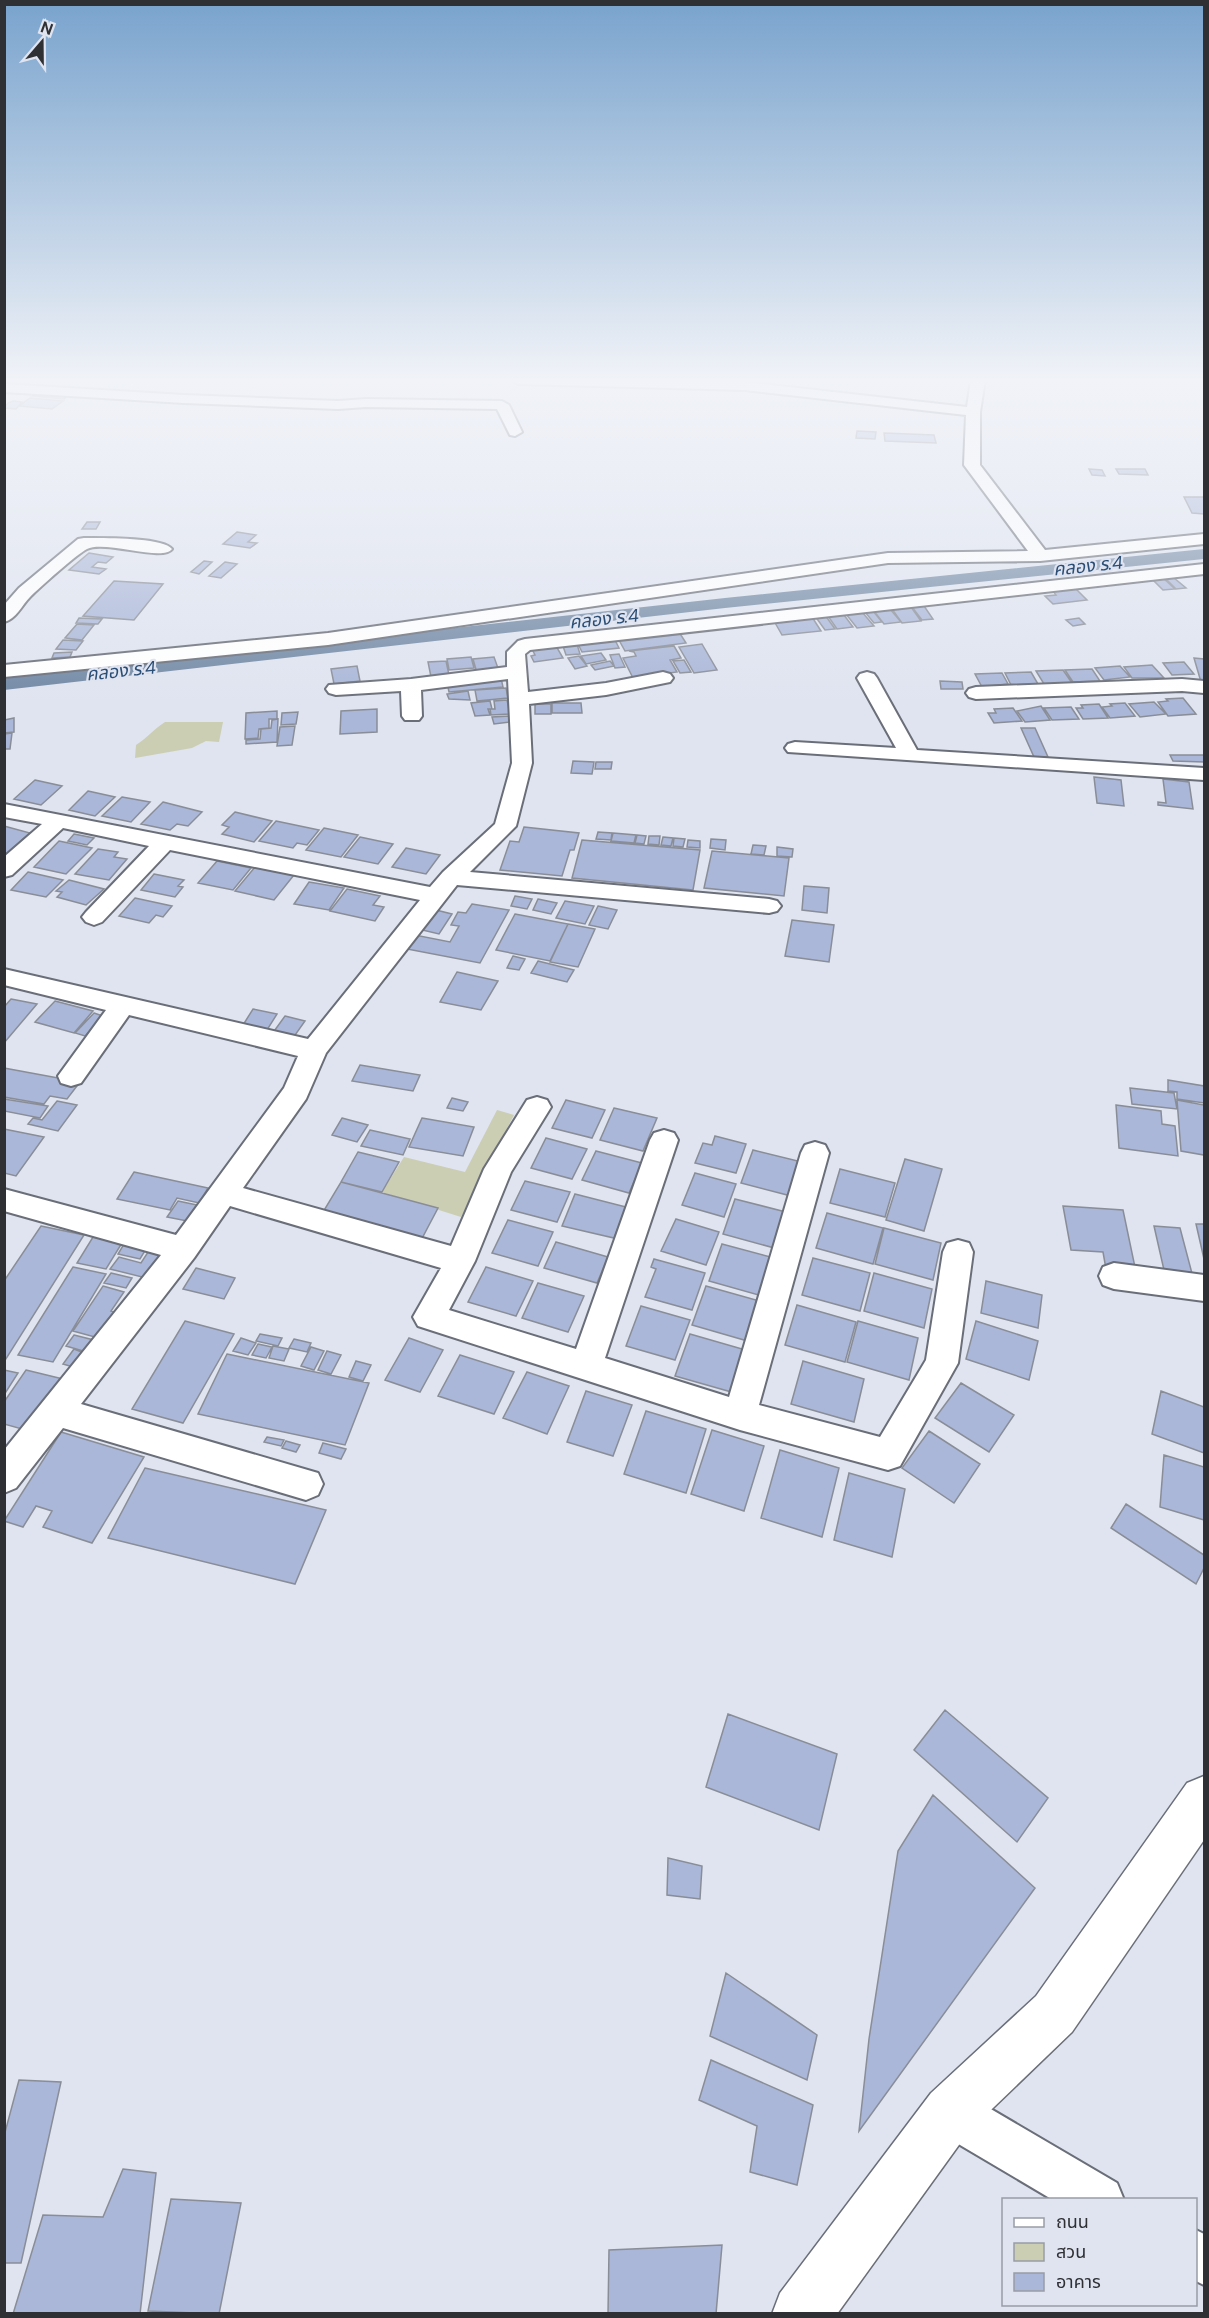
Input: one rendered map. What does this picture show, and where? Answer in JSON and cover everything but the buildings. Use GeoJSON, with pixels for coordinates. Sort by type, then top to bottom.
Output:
{"type":"FeatureCollection","features":[{"type":"Feature","properties":{"kind":"street"},"geometry":{"type":"LineString","coordinates":[[989,488],[1040,556]]}},
{"type":"Feature","properties":{"kind":"street"},"geometry":{"type":"LineString","coordinates":[[4,671],[327,639],[888,558],[1040,556],[1204,539]]}},
{"type":"Feature","properties":{"kind":"street"},"geometry":{"type":"LineString","coordinates":[[4,617],[25,592],[84,543],[123,543],[164,549]]}},
{"type":"Feature","properties":{"kind":"street"},"geometry":{"type":"LineString","coordinates":[[4,1477],[58,1412],[183,1249],[296,1092],[314,1050],[444,887],[505,826],[522,763],[516,652],[525,645],[750,618],[1204,569]]}},
{"type":"Feature","properties":{"kind":"street"},"geometry":{"type":"LineString","coordinates":[[336,689],[411,685],[606,689],[663,678]]}},
{"type":"Feature","properties":{"kind":"street"},"geometry":{"type":"LineString","coordinates":[[867,678],[910,755]]}},
{"type":"Feature","properties":{"kind":"street"},"geometry":{"type":"LineString","coordinates":[[411,685],[412,716]]}},
{"type":"Feature","properties":{"kind":"street"},"geometry":{"type":"LineString","coordinates":[[976,693],[1182,685],[1204,687]]}},
{"type":"Feature","properties":{"kind":"street"},"geometry":{"type":"LineString","coordinates":[[795,748],[1204,774]]}},
{"type":"Feature","properties":{"kind":"street"},"geometry":{"type":"LineString","coordinates":[[4,810],[165,842],[444,887],[769,906]]}},
{"type":"Feature","properties":{"kind":"street"},"geometry":{"type":"LineString","coordinates":[[4,870],[59,820]]}},
{"type":"Feature","properties":{"kind":"street"},"geometry":{"type":"LineString","coordinates":[[94,918],[165,842]]}},
{"type":"Feature","properties":{"kind":"street"},"geometry":{"type":"LineString","coordinates":[[4,977],[314,1050]]}},
{"type":"Feature","properties":{"kind":"street"},"geometry":{"type":"LineString","coordinates":[[71,1076],[122,1006]]}},
{"type":"Feature","properties":{"kind":"street"},"geometry":{"type":"LineString","coordinates":[[537,1107],[498,1169],[460,1261],[429,1317],[740,1415],[888,1455],[942,1363],[958,1252]]}},
{"type":"Feature","properties":{"kind":"street"},"geometry":{"type":"LineString","coordinates":[[586,1367],[664,1140]]}},
{"type":"Feature","properties":{"kind":"street"},"geometry":{"type":"LineString","coordinates":[[740,1415],[815,1153]]}},
{"type":"Feature","properties":{"kind":"street"},"geometry":{"type":"LineString","coordinates":[[222,1193],[460,1261]]}},
{"type":"Feature","properties":{"kind":"street"},"geometry":{"type":"LineString","coordinates":[[8,1205],[183,1249]]}},
{"type":"Feature","properties":{"kind":"street"},"geometry":{"type":"LineString","coordinates":[[1114,1276],[1204,1288]]}},
{"type":"Feature","properties":{"kind":"street"},"geometry":{"type":"LineString","coordinates":[[58,1412],[306,1484]]}},
{"type":"Feature","properties":{"kind":"street"},"geometry":{"type":"LineString","coordinates":[[801,2313],[950,2112],[1054,2014],[1204,1800]]}},
{"type":"Feature","properties":{"kind":"street"},"geometry":{"type":"LineString","coordinates":[[950,2112],[1098,2198]]}},
{"type":"Feature","properties":{"kind":"green space"},"geometry":{"type":"Polygon","coordinates":[[[165,722],[223,722],[219,742],[206,741],[192,748],[135,758],[136,745],[165,722]]]}},
{"type":"Feature","properties":{"kind":"green space"},"geometry":{"type":"Polygon","coordinates":[[[497,1110],[514,1115],[461,1217],[382,1192],[404,1157],[465,1172],[497,1110]]]}},
{"type":"Feature","properties":{"kind":"waterway","name":"คลอง ร.4"},"geometry":{"type":"LineString","coordinates":[[4,684],[725,603],[1204,554]]}}]}
